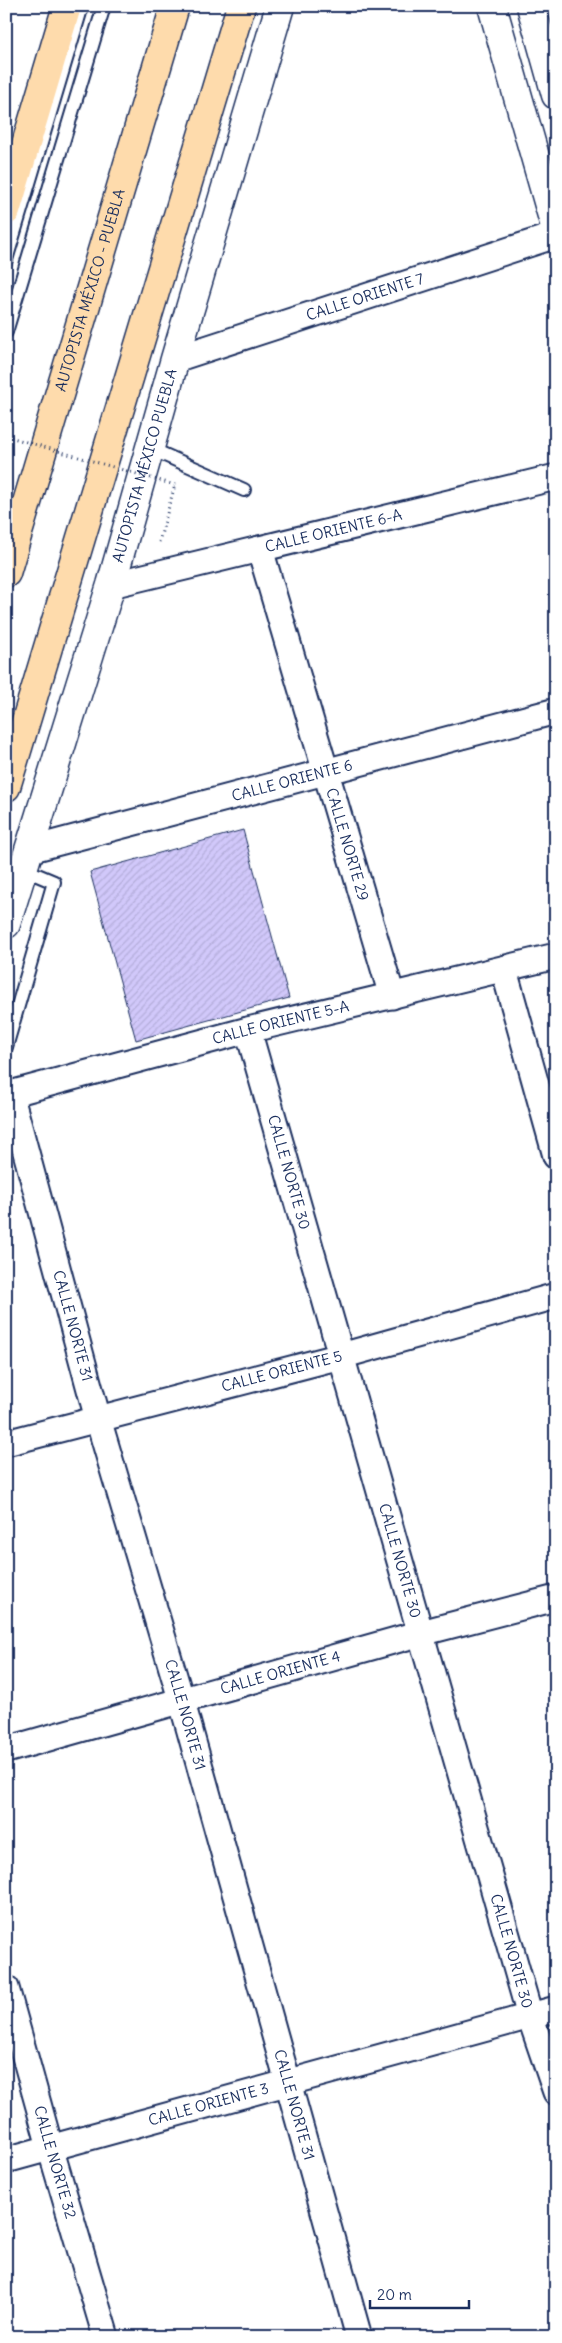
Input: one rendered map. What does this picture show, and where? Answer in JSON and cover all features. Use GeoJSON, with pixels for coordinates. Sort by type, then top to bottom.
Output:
{"type":"FeatureCollection","features":[{"type":"Feature","properties":{"kind":"highway"},"geometry":{"type":"LineString","coordinates":[[6,212],[68,6]]}},
{"type":"Feature","properties":{"kind":"highway","name":"AUTOPISTA MÉXICO - PUEBLA"},"geometry":{"type":"LineString","coordinates":[[6,574],[175,6]]}},
{"type":"Feature","properties":{"kind":"highway"},"geometry":{"type":"LineString","coordinates":[[6,787],[241,6]]}},
{"type":"Feature","properties":{"kind":"street","name":"AUTOPISTA MÉXICO PUEBLA"},"geometry":{"type":"LineString","coordinates":[[6,924],[111,585],[175,358],[280,6]]}},
{"type":"Feature","properties":{"kind":"street"},"geometry":{"type":"LineString","coordinates":[[492,6],[556,230]]}},
{"type":"Feature","properties":{"kind":"street"},"geometry":{"type":"LineString","coordinates":[[531,6],[556,95]]}},
{"type":"Feature","properties":{"kind":"street","name":"CALLE ORIENTE 7"},"geometry":{"type":"LineString","coordinates":[[175,358],[556,235]]}},
{"type":"Feature","properties":{"kind":"street","name":"CALLE ORIENTE 6-A"},"geometry":{"type":"LineString","coordinates":[[111,585],[556,477]]}},
{"type":"Feature","properties":{"kind":"street","name":"CALLE NORTE 29"},"geometry":{"type":"LineString","coordinates":[[260,549],[392,996]]}},
{"type":"Feature","properties":{"kind":"street","name":"CALLE ORIENTE 6"},"geometry":{"type":"LineString","coordinates":[[26,859],[325,771],[556,711]]}},
{"type":"Feature","properties":{"kind":"street","name":"CALLE ORIENTE 5-A"},"geometry":{"type":"LineString","coordinates":[[8,1094],[248,1030],[556,956]]}},
{"type":"Feature","properties":{"kind":"street"},"geometry":{"type":"LineString","coordinates":[[504,970],[556,1156]]}},
{"type":"Feature","properties":{"kind":"street","name":"CALLE NORTE 30"},"geometry":{"type":"LineString","coordinates":[[248,1030],[530,2016],[556,2092]]}},
{"type":"Feature","properties":{"kind":"street","name":"CALLE NORTE 31"},"geometry":{"type":"LineString","coordinates":[[8,1094],[98,1419],[182,1700],[359,2337]]}},
{"type":"Feature","properties":{"kind":"street","name":"CALLE ORIENTE 5"},"geometry":{"type":"LineString","coordinates":[[6,1443],[341,1356],[556,1296]]}},
{"type":"Feature","properties":{"kind":"street","name":"CALLE ORIENTE 4"},"geometry":{"type":"LineString","coordinates":[[6,1750],[421,1633],[556,1598]]}},
{"type":"Feature","properties":{"kind":"street","name":"CALLE NORTE 32"},"geometry":{"type":"LineString","coordinates":[[6,1988],[106,2337]]}},
{"type":"Feature","properties":{"kind":"street","name":"CALLE ORIENTE 3"},"geometry":{"type":"LineString","coordinates":[[6,2160],[556,2009]]}},
{"type":"Feature","properties":{"kind":"lane"},"geometry":{"type":"LineString","coordinates":[[6,260],[82,6]]}},
{"type":"Feature","properties":{"kind":"lane"},"geometry":{"type":"LineString","coordinates":[[6,332],[104,6]]}},
{"type":"Feature","properties":{"kind":"lane"},"geometry":{"type":"LineString","coordinates":[[150,448],[244,490]]}},
{"type":"Feature","properties":{"kind":"lane"},"geometry":{"type":"LineString","coordinates":[[6,1047],[54,882],[26,859]]}},
{"type":"Feature","properties":{"kind":"path"},"geometry":{"type":"LineString","coordinates":[[6,436],[175,485],[150,576]]}},
{"type":"Feature","properties":{"kind":"building"},"geometry":{"type":"Polygon","coordinates":[[[243,830],[289,998],[136,1040],[90,872],[243,830]]]}}]}
